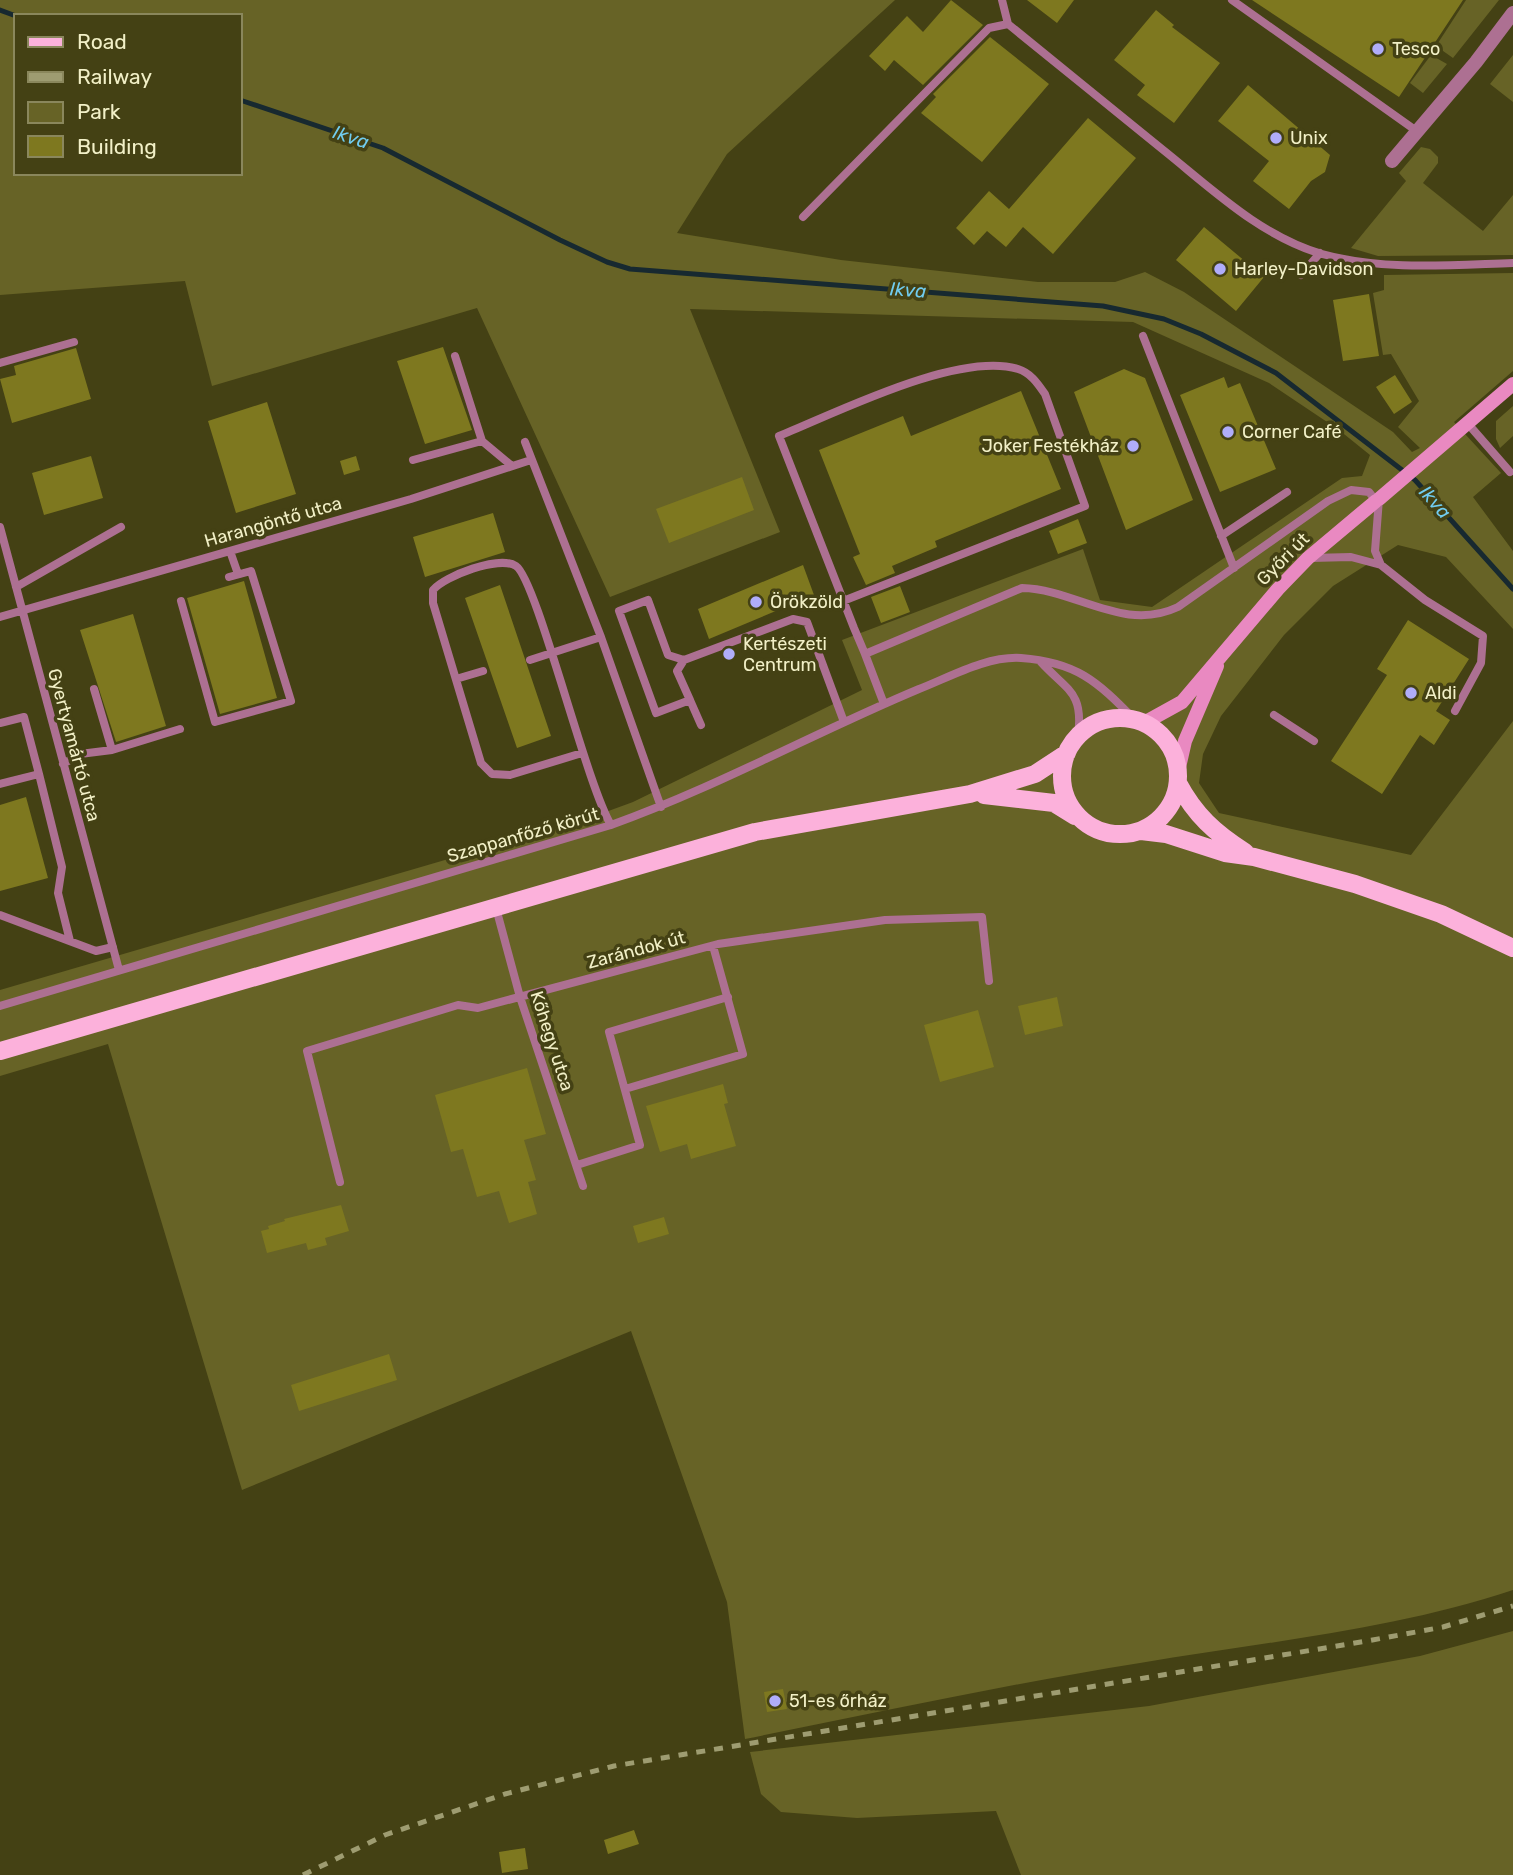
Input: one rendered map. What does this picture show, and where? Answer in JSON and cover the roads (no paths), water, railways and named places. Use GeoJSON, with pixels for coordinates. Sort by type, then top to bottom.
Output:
{"type":"FeatureCollection","features":[{"type":"Feature","properties":{"kind":"main road","name":"Győri út"},"geometry":{"type":"LineString","coordinates":[[1139,721],[1182,702],[1223,651],[1308,558],[1430,459],[1513,384]]}},
{"type":"Feature","properties":{"kind":"main road","name":"Győri út"},"geometry":{"type":"LineString","coordinates":[[1178,778],[1185,741],[1223,651]]}},
{"type":"Feature","properties":{"kind":"main road"},"geometry":{"type":"LineString","coordinates":[[1079,818],[1065,793],[1063,767],[1067,753],[1078,736],[1105,720],[1139,721],[1156,729],[1168,744],[1178,778],[1191,806],[1206,824],[1254,857]]}},
{"type":"Feature","properties":{"kind":"main road"},"geometry":{"type":"LineString","coordinates":[[0,1051],[495,905],[755,832],[970,794],[1035,774],[1067,753]]}},
{"type":"Feature","properties":{"kind":"main road"},"geometry":{"type":"LineString","coordinates":[[1141,831],[1168,810],[1178,778]]}},
{"type":"Feature","properties":{"kind":"main road"},"geometry":{"type":"LineString","coordinates":[[970,794],[1018,797],[1054,803],[1104,831],[1166,834],[1225,853],[1254,857],[1355,884],[1440,914],[1513,948]]}},
{"type":"Feature","properties":{"kind":"street"},"geometry":{"type":"LineString","coordinates":[[1392,161],[1513,12]]}},
{"type":"Feature","properties":{"kind":"lane"},"geometry":{"type":"LineString","coordinates":[[1002,0],[1008,24],[1224,200],[1267,230],[1320,253],[1400,265],[1513,263]]}},
{"type":"Feature","properties":{"kind":"lane"},"geometry":{"type":"LineString","coordinates":[[1232,0],[1418,132]]}},
{"type":"Feature","properties":{"kind":"lane"},"geometry":{"type":"LineString","coordinates":[[803,217],[989,28],[1008,24]]}},
{"type":"Feature","properties":{"kind":"lane"},"geometry":{"type":"LineString","coordinates":[[1301,275],[1320,253]]}},
{"type":"Feature","properties":{"kind":"lane"},"geometry":{"type":"LineString","coordinates":[[1143,336],[1234,568]]}},
{"type":"Feature","properties":{"kind":"lane"},"geometry":{"type":"LineString","coordinates":[[0,363],[75,342]]}},
{"type":"Feature","properties":{"kind":"lane"},"geometry":{"type":"LineString","coordinates":[[455,356],[482,441],[512,466]]}},
{"type":"Feature","properties":{"kind":"lane"},"geometry":{"type":"LineString","coordinates":[[843,601],[1089,504],[1045,394],[1034,379],[1021,370],[999,365],[977,366],[901,386],[779,436],[843,601],[884,704]]}},
{"type":"Feature","properties":{"kind":"lane"},"geometry":{"type":"LineString","coordinates":[[1469,425],[1512,472]]}},
{"type":"Feature","properties":{"kind":"lane"},"geometry":{"type":"LineString","coordinates":[[413,460],[482,441]]}},
{"type":"Feature","properties":{"kind":"lane"},"geometry":{"type":"LineString","coordinates":[[524,442],[601,637],[661,807]]}},
{"type":"Feature","properties":{"kind":"lane","name":"Harangöntő utca"},"geometry":{"type":"LineString","coordinates":[[0,617],[531,460]]}},
{"type":"Feature","properties":{"kind":"lane"},"geometry":{"type":"LineString","coordinates":[[865,654],[1022,588],[1043,589],[1107,612],[1145,617],[1162,615],[1178,607],[1328,501],[1351,490],[1369,492],[1381,497],[1375,551],[1381,565]]}},
{"type":"Feature","properties":{"kind":"lane"},"geometry":{"type":"LineString","coordinates":[[1222,536],[1287,492]]}},
{"type":"Feature","properties":{"kind":"lane","name":"Gyertyamártó utca"},"geometry":{"type":"LineString","coordinates":[[0,527],[119,970]]}},
{"type":"Feature","properties":{"kind":"lane"},"geometry":{"type":"LineString","coordinates":[[16,587],[121,527]]}},
{"type":"Feature","properties":{"kind":"lane"},"geometry":{"type":"LineString","coordinates":[[181,601],[215,722],[291,701],[251,571],[233,575],[230,551]]}},
{"type":"Feature","properties":{"kind":"lane"},"geometry":{"type":"LineString","coordinates":[[1308,558],[1351,557],[1381,565],[1425,600],[1483,636],[1482,663],[1455,712]]}},
{"type":"Feature","properties":{"kind":"lane"},"geometry":{"type":"LineString","coordinates":[[582,753],[510,775],[492,774],[481,763],[433,603],[433,590],[443,579],[498,562],[516,566],[525,578],[551,654],[599,806],[611,825]]}},
{"type":"Feature","properties":{"kind":"lane"},"geometry":{"type":"LineString","coordinates":[[684,660],[668,655],[648,600],[619,611],[656,712],[690,700]]}},
{"type":"Feature","properties":{"kind":"lane"},"geometry":{"type":"LineString","coordinates":[[701,725],[677,671],[684,660],[793,619],[807,622],[844,722]]}},
{"type":"Feature","properties":{"kind":"lane"},"geometry":{"type":"LineString","coordinates":[[530,660],[601,637]]}},
{"type":"Feature","properties":{"kind":"lane","name":"Szappanfőző körút"},"geometry":{"type":"LineString","coordinates":[[0,1006],[611,825],[661,807],[884,704],[985,663],[1018,658],[1066,665],[1092,679],[1139,721]]}},
{"type":"Feature","properties":{"kind":"lane"},"geometry":{"type":"LineString","coordinates":[[1040,661],[1076,698],[1081,712],[1078,736]]}},
{"type":"Feature","properties":{"kind":"lane"},"geometry":{"type":"LineString","coordinates":[[456,679],[483,671]]}},
{"type":"Feature","properties":{"kind":"lane"},"geometry":{"type":"LineString","coordinates":[[94,689],[112,750]]}},
{"type":"Feature","properties":{"kind":"lane"},"geometry":{"type":"LineString","coordinates":[[1274,715],[1314,741]]}},
{"type":"Feature","properties":{"kind":"lane"},"geometry":{"type":"LineString","coordinates":[[0,723],[24,717],[62,866],[58,893],[70,941]]}},
{"type":"Feature","properties":{"kind":"lane"},"geometry":{"type":"LineString","coordinates":[[62,764],[80,754],[112,750],[180,729]]}},
{"type":"Feature","properties":{"kind":"lane"},"geometry":{"type":"LineString","coordinates":[[0,784],[39,774]]}},
{"type":"Feature","properties":{"kind":"lane","name":"Kőhegy utca"},"geometry":{"type":"LineString","coordinates":[[495,905],[520,997],[583,1186]]}},
{"type":"Feature","properties":{"kind":"lane"},"geometry":{"type":"LineString","coordinates":[[0,915],[96,951],[113,947]]}},
{"type":"Feature","properties":{"kind":"lane","name":"Zarándok út"},"geometry":{"type":"LineString","coordinates":[[340,1182],[307,1051],[458,1005],[478,1007],[713,946],[885,920],[982,917],[989,981]]}},
{"type":"Feature","properties":{"kind":"lane"},"geometry":{"type":"LineString","coordinates":[[625,1089],[743,1054],[713,946]]}},
{"type":"Feature","properties":{"kind":"lane"},"geometry":{"type":"LineString","coordinates":[[577,1164],[640,1145],[609,1032],[728,997]]}},
{"type":"Feature","properties":{"kind":"waterway","name":"Ikva"},"geometry":{"type":"LineString","coordinates":[[0,10],[14,15]]}},
{"type":"Feature","properties":{"kind":"waterway","name":"Ikva"},"geometry":{"type":"LineString","coordinates":[[242,101],[383,148],[560,240],[607,262],[630,269],[1103,306],[1164,319],[1201,334],[1276,373],[1415,480],[1513,589]]}},
{"type":"Feature","properties":{"kind":"railway"},"geometry":{"type":"LineString","coordinates":[[303,1875],[385,1835],[505,1794],[614,1766],[1367,1641],[1443,1627],[1513,1606]]}},
{"type":"Feature","properties":{"kind":"place","name":"Tesco"},"geometry":{"type":"Point","coordinates":[1378,49]}},
{"type":"Feature","properties":{"kind":"place","name":"Unix"},"geometry":{"type":"Point","coordinates":[1276,138]}},
{"type":"Feature","properties":{"kind":"place","name":"Harley-Davidson"},"geometry":{"type":"Point","coordinates":[1220,269]}},
{"type":"Feature","properties":{"kind":"place","name":"Corner Café"},"geometry":{"type":"Point","coordinates":[1228,432]}},
{"type":"Feature","properties":{"kind":"place","name":"Joker Festékház"},"geometry":{"type":"Point","coordinates":[1133,446]}},
{"type":"Feature","properties":{"kind":"place","name":"Örökzöld"},"geometry":{"type":"Point","coordinates":[756,602]}},
{"type":"Feature","properties":{"kind":"place","name":"Kertészeti Centrum"},"geometry":{"type":"Point","coordinates":[729,654]}},
{"type":"Feature","properties":{"kind":"place","name":"Aldi"},"geometry":{"type":"Point","coordinates":[1411,693]}},
{"type":"Feature","properties":{"kind":"place","name":"51-es őrház"},"geometry":{"type":"Point","coordinates":[775,1701]}}]}
